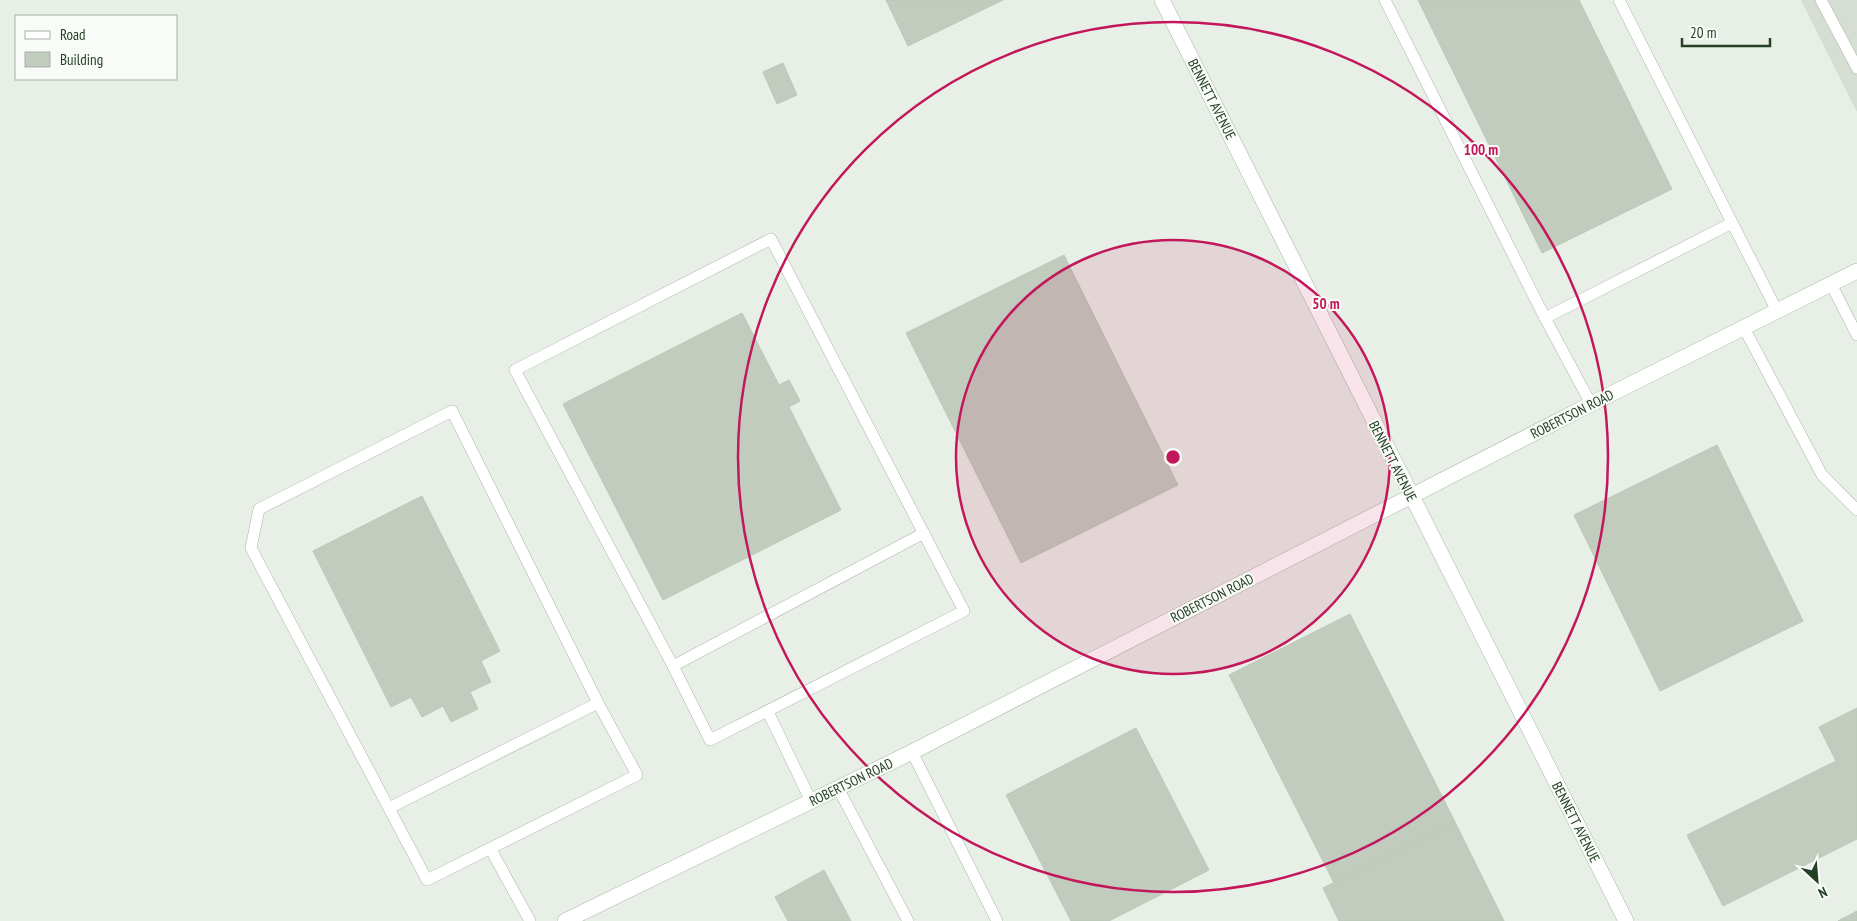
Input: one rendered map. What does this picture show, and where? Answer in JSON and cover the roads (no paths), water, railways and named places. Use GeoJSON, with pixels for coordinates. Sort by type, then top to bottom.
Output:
{"type":"FeatureCollection","features":[{"type":"Feature","properties":{"kind":"street","name":"BENNETT AVENUE"},"geometry":{"type":"LineString","coordinates":[[1162,0],[1626,921]]}},
{"type":"Feature","properties":{"kind":"street","name":"ROBERTSON ROAD"},"geometry":{"type":"LineString","coordinates":[[565,921],[912,752],[1591,404],[1857,271]]}},
{"type":"Feature","properties":{"kind":"lane"},"geometry":{"type":"LineString","coordinates":[[1385,0],[1545,318],[1591,404]]}},
{"type":"Feature","properties":{"kind":"lane"},"geometry":{"type":"LineString","coordinates":[[1619,0],[1777,311]]}},
{"type":"Feature","properties":{"kind":"lane"},"geometry":{"type":"LineString","coordinates":[[1820,0],[1857,68]]}},
{"type":"Feature","properties":{"kind":"lane"},"geometry":{"type":"LineString","coordinates":[[1545,318],[1732,224]]}},
{"type":"Feature","properties":{"kind":"lane"},"geometry":{"type":"LineString","coordinates":[[771,239],[964,611],[710,740],[673,666],[516,370],[771,239]]}},
{"type":"Feature","properties":{"kind":"lane"},"geometry":{"type":"LineString","coordinates":[[1831,284],[1857,335]]}},
{"type":"Feature","properties":{"kind":"lane"},"geometry":{"type":"LineString","coordinates":[[1744,328],[1822,475],[1857,510]]}},
{"type":"Feature","properties":{"kind":"lane"},"geometry":{"type":"LineString","coordinates":[[452,411],[598,703],[637,775],[427,880],[389,808],[251,548],[259,509],[452,411]]}},
{"type":"Feature","properties":{"kind":"lane"},"geometry":{"type":"LineString","coordinates":[[673,666],[924,533]]}},
{"type":"Feature","properties":{"kind":"lane"},"geometry":{"type":"LineString","coordinates":[[389,808],[598,703]]}},
{"type":"Feature","properties":{"kind":"lane"},"geometry":{"type":"LineString","coordinates":[[768,712],[811,801]]}},
{"type":"Feature","properties":{"kind":"lane"},"geometry":{"type":"LineString","coordinates":[[912,752],[996,919]]}},
{"type":"Feature","properties":{"kind":"lane"},"geometry":{"type":"LineString","coordinates":[[838,788],[908,921]]}},
{"type":"Feature","properties":{"kind":"lane"},"geometry":{"type":"LineString","coordinates":[[490,848],[530,921]]}}]}
